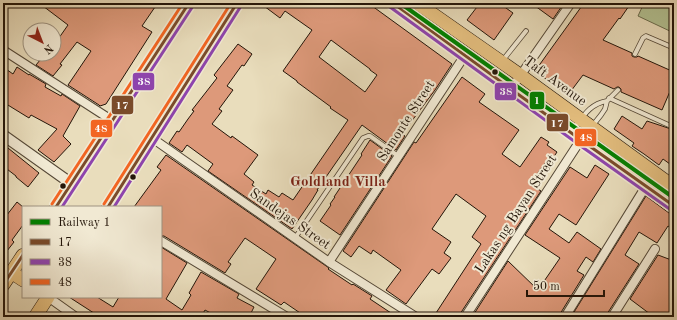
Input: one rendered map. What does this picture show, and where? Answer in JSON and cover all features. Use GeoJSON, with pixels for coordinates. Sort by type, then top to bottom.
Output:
{"type":"FeatureCollection","features":[{"type":"Feature","properties":{"kind":"main road"},"geometry":{"type":"LineString","coordinates":[[57,206],[188,3]]}},
{"type":"Feature","properties":{"kind":"main road"},"geometry":{"type":"LineString","coordinates":[[109,206],[237,3]]}},
{"type":"Feature","properties":{"kind":"main road"},"geometry":{"type":"LineString","coordinates":[[393,3],[674,206]]}},
{"type":"Feature","properties":{"kind":"main road","name":"Taft Avenue"},"geometry":{"type":"LineString","coordinates":[[417,3],[674,187]]}},
{"type":"Feature","properties":{"kind":"main road"},"geometry":{"type":"LineString","coordinates":[[3,285],[7,269],[22,256]]}},
{"type":"Feature","properties":{"kind":"main road"},"geometry":{"type":"LineString","coordinates":[[7,269],[22,279]]}},
{"type":"Feature","properties":{"kind":"main road"},"geometry":{"type":"LineString","coordinates":[[35,317],[47,298]]}},
{"type":"Feature","properties":{"kind":"street"},"geometry":{"type":"LineString","coordinates":[[511,89],[571,3]]}},
{"type":"Feature","properties":{"kind":"street"},"geometry":{"type":"LineString","coordinates":[[3,50],[113,121]]}},
{"type":"Feature","properties":{"kind":"street","name":"Samonte Street"},"geometry":{"type":"LineString","coordinates":[[329,262],[465,55]]}},
{"type":"Feature","properties":{"kind":"street","name":"Lakas ng Bayan Street"},"geometry":{"type":"LineString","coordinates":[[465,317],[576,136],[586,123]]}},
{"type":"Feature","properties":{"kind":"street"},"geometry":{"type":"LineString","coordinates":[[3,135],[72,184]]}},
{"type":"Feature","properties":{"kind":"street","name":"Sandejas Street"},"geometry":{"type":"LineString","coordinates":[[152,138],[329,262],[416,317]]}},
{"type":"Feature","properties":{"kind":"street"},"geometry":{"type":"LineString","coordinates":[[566,317],[646,186]]}},
{"type":"Feature","properties":{"kind":"street"},"geometry":{"type":"LineString","coordinates":[[162,242],[287,317]]}},
{"type":"Feature","properties":{"kind":"street"},"geometry":{"type":"LineString","coordinates":[[612,317],[655,249]]}},
{"type":"Feature","properties":{"kind":"street"},"geometry":{"type":"LineString","coordinates":[[49,298],[76,317]]}},
{"type":"Feature","properties":{"kind":"lane"},"geometry":{"type":"LineString","coordinates":[[501,62],[526,31]]}},
{"type":"Feature","properties":{"kind":"lane"},"geometry":{"type":"LineString","coordinates":[[635,54],[643,38],[646,36],[674,48]]}},
{"type":"Feature","properties":{"kind":"lane"},"geometry":{"type":"LineString","coordinates":[[586,123],[601,115],[608,100],[618,90]]}},
{"type":"Feature","properties":{"kind":"lane"},"geometry":{"type":"LineString","coordinates":[[576,136],[586,123],[592,106],[599,102],[608,100],[673,127]]}},
{"type":"Feature","properties":{"kind":"lane"},"geometry":{"type":"LineString","coordinates":[[295,238],[365,136],[370,136],[398,156]]}},
{"type":"Feature","properties":{"kind":"green space"},"geometry":{"type":"Polygon","coordinates":[[[644,3],[674,3],[674,33],[638,16],[644,3]]]}},
{"type":"Feature","properties":{"kind":"building"},"geometry":{"type":"Polygon","coordinates":[[[39,3],[149,3],[155,7],[142,26],[152,32],[106,104],[100,106],[68,85],[91,51],[77,42],[62,61],[62,34],[68,25],[39,3]]]}},
{"type":"Feature","properties":{"kind":"building"},"geometry":{"type":"Polygon","coordinates":[[[260,3],[368,3],[452,64],[435,90],[402,134],[405,136],[396,150],[362,125],[292,229],[208,171],[213,164],[187,145],[182,152],[169,143],[177,131],[179,132],[194,111],[192,110],[217,78],[214,75],[238,44],[252,54],[227,86],[233,90],[219,109],[222,111],[212,124],[231,138],[232,136],[258,155],[244,174],[254,182],[252,185],[266,194],[268,190],[279,197],[282,193],[293,200],[348,120],[330,108],[331,107],[283,71],[312,30],[285,11],[280,18],[260,3]],[[331,40],[319,57],[365,92],[377,75],[331,40]]]}},
{"type":"Feature","properties":{"kind":"building"},"geometry":{"type":"Polygon","coordinates":[[[480,3],[499,3],[513,13],[494,40],[467,20],[480,3]]]}},
{"type":"Feature","properties":{"kind":"building"},"geometry":{"type":"Polygon","coordinates":[[[531,3],[564,3],[553,19],[531,3]]]}},
{"type":"Feature","properties":{"kind":"building"},"geometry":{"type":"Polygon","coordinates":[[[584,3],[631,3],[603,40],[632,53],[632,56],[634,57],[638,56],[674,72],[674,82],[662,110],[621,92],[619,87],[614,89],[583,75],[568,95],[535,71],[584,3]]]}},
{"type":"Feature","properties":{"kind":"building"},"geometry":{"type":"Polygon","coordinates":[[[38,62],[62,62],[60,64],[62,65],[53,76],[36,65],[38,62]]]}},
{"type":"Feature","properties":{"kind":"building"},"geometry":{"type":"Polygon","coordinates":[[[3,67],[13,74],[17,67],[46,84],[45,87],[61,96],[62,94],[80,106],[63,136],[71,144],[54,162],[38,150],[57,129],[31,115],[29,118],[3,102],[3,67]]]}},
{"type":"Feature","properties":{"kind":"building"},"geometry":{"type":"Polygon","coordinates":[[[462,77],[485,94],[479,102],[519,130],[502,154],[520,167],[541,137],[549,142],[547,145],[557,152],[551,161],[548,159],[530,184],[541,191],[460,314],[460,317],[442,317],[436,313],[481,244],[472,237],[486,216],[456,194],[432,229],[451,242],[444,253],[451,258],[439,274],[432,269],[406,304],[386,290],[401,270],[373,250],[371,254],[359,246],[351,257],[343,251],[414,142],[416,143],[462,77]]]}},
{"type":"Feature","properties":{"kind":"building"},"geometry":{"type":"Polygon","coordinates":[[[622,116],[642,129],[647,121],[674,130],[674,167],[663,159],[659,165],[632,146],[634,143],[614,129],[622,116]]]}},
{"type":"Feature","properties":{"kind":"building"},"geometry":{"type":"Polygon","coordinates":[[[370,140],[392,156],[340,235],[320,221],[370,140]]]}},
{"type":"Feature","properties":{"kind":"building"},"geometry":{"type":"Polygon","coordinates":[[[3,144],[39,173],[28,187],[3,166],[3,144]]]}},
{"type":"Feature","properties":{"kind":"building"},"geometry":{"type":"Polygon","coordinates":[[[166,155],[329,268],[328,269],[372,296],[370,299],[397,317],[306,317],[284,302],[281,305],[256,289],[276,259],[245,238],[228,262],[231,264],[225,273],[162,236],[162,206],[135,206],[161,170],[157,167],[166,155]]]}},
{"type":"Feature","properties":{"kind":"building"},"geometry":{"type":"Polygon","coordinates":[[[595,165],[609,174],[576,225],[559,214],[549,229],[569,243],[577,232],[601,249],[593,262],[586,257],[577,271],[584,275],[560,314],[560,317],[472,317],[508,261],[538,290],[560,258],[525,235],[570,167],[587,178],[595,165]]]}},
{"type":"Feature","properties":{"kind":"building"},"geometry":{"type":"Polygon","coordinates":[[[646,196],[669,213],[674,214],[674,223],[671,228],[668,226],[657,243],[639,232],[625,255],[639,264],[607,314],[607,317],[571,317],[646,196]]]}},
{"type":"Feature","properties":{"kind":"building"},"geometry":{"type":"Polygon","coordinates":[[[17,202],[22,206],[22,226],[12,240],[14,242],[3,256],[3,220],[17,202]]]}},
{"type":"Feature","properties":{"kind":"building"},"geometry":{"type":"Polygon","coordinates":[[[162,248],[187,263],[166,299],[182,310],[191,295],[189,293],[201,272],[239,294],[237,298],[254,307],[249,317],[218,317],[205,310],[201,317],[100,317],[71,298],[99,298],[113,307],[118,298],[162,298],[162,248]]]}},
{"type":"Feature","properties":{"kind":"building"},"geometry":{"type":"Polygon","coordinates":[[[658,255],[674,261],[674,317],[654,317],[630,299],[658,255]]]}},
{"type":"Feature","properties":{"kind":"rail line","name":"1"},"geometry":{"type":"LineString","coordinates":[[400,3],[674,198]]}},
{"type":"Feature","properties":{"kind":"transit line","name":"48"},"geometry":{"type":"LineString","coordinates":[[52,204],[183,3]]}},
{"type":"Feature","properties":{"kind":"transit line","name":"17"},"geometry":{"type":"LineString","coordinates":[[57,206],[189,3]]}},
{"type":"Feature","properties":{"kind":"transit line","name":"48"},"geometry":{"type":"LineString","coordinates":[[104,204],[231,3]]}},
{"type":"Feature","properties":{"kind":"transit line","name":"17"},"geometry":{"type":"LineString","coordinates":[[109,206],[237,3]]}},
{"type":"Feature","properties":{"kind":"transit line","name":"17"},"geometry":{"type":"LineString","coordinates":[[393,3],[674,206]]}},
{"type":"Feature","properties":{"kind":"transit line","name":"48"},"geometry":{"type":"LineString","coordinates":[[401,3],[674,200]]}},
{"type":"Feature","properties":{"kind":"transit line","name":"38"},"geometry":{"type":"LineString","coordinates":[[63,206],[193,6]]}},
{"type":"Feature","properties":{"kind":"transit line","name":"38"},"geometry":{"type":"LineString","coordinates":[[115,206],[241,6]]}},
{"type":"Feature","properties":{"kind":"transit line","name":"38"},"geometry":{"type":"LineString","coordinates":[[390,7],[671,210]]}},
{"type":"Feature","properties":{"kind":"transit line","name":"17"},"geometry":{"type":"LineString","coordinates":[[3,285],[22,256]]}},
{"type":"Feature","properties":{"kind":"district","name":"Goldland Villa"},"geometry":{"type":"Point","coordinates":[338,182]}}]}
